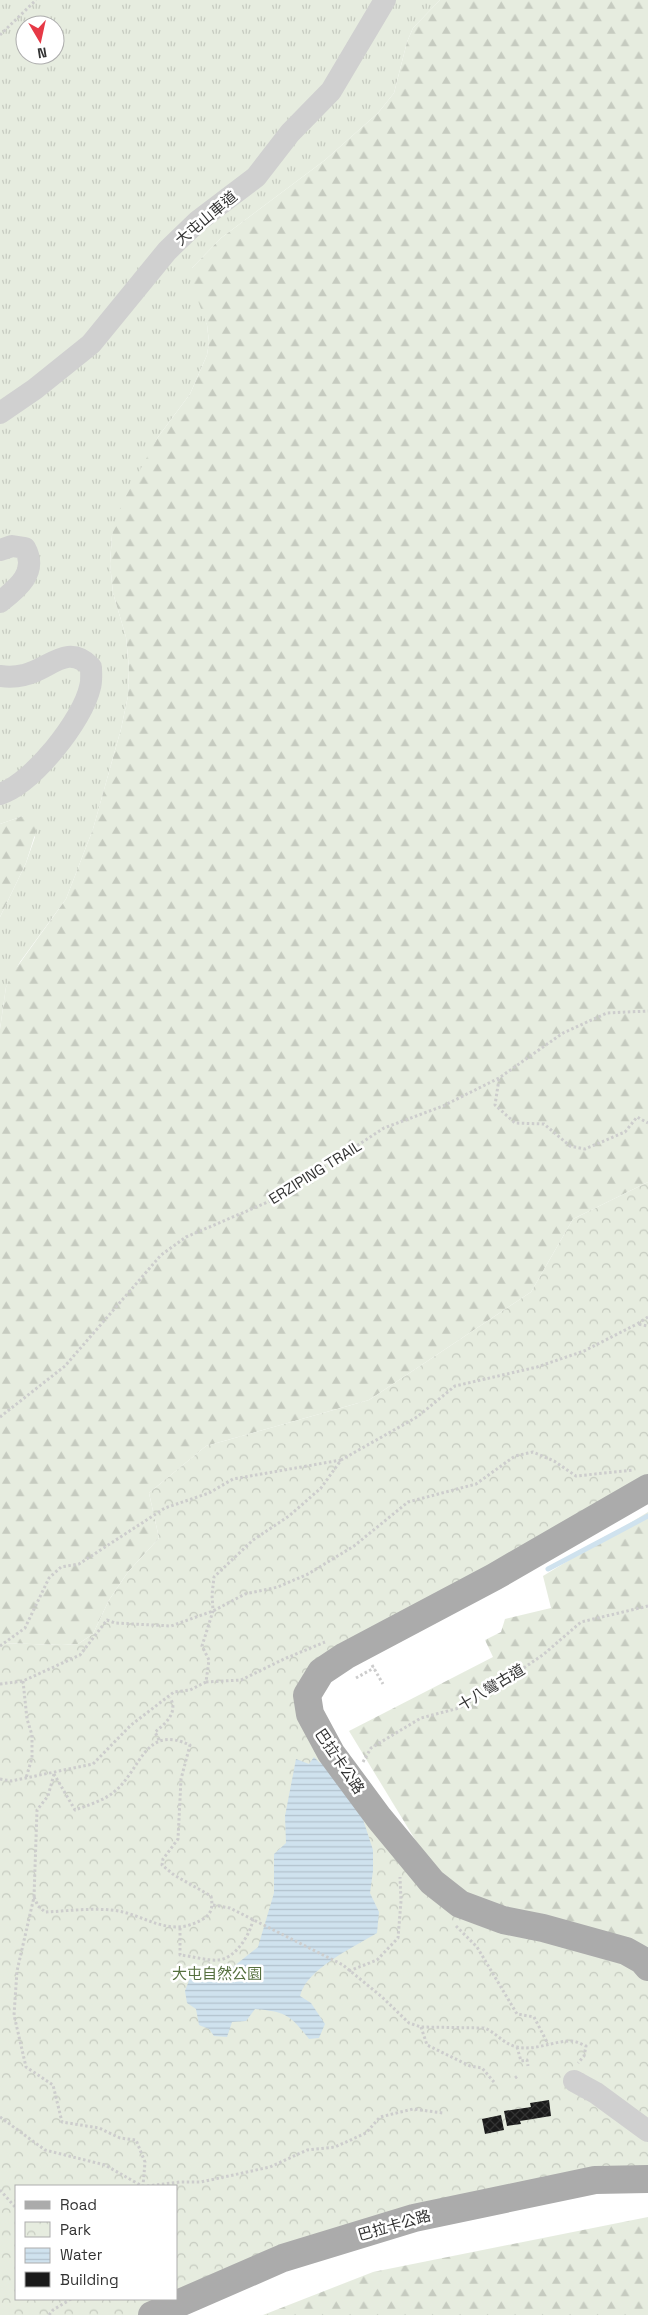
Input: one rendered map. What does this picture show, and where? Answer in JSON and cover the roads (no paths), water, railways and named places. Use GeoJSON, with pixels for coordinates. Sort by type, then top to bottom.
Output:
{"type":"FeatureCollection","features":[{"type":"Feature","properties":{"kind":"main road","name":"巴拉卡公路"},"geometry":{"type":"LineString","coordinates":[[643,1479],[494,1577],[345,1656],[321,1672],[307,1695],[310,1714],[331,1753],[360,1790],[378,1818],[432,1882],[460,1904],[503,1920],[543,1928],[626,1951],[642,1960],[648,1967]]}},
{"type":"Feature","properties":{"kind":"main road","name":"巴拉卡公路"},"geometry":{"type":"LineString","coordinates":[[152,2315],[283,2258],[414,2218],[595,2180],[648,2179]]}},
{"type":"Feature","properties":{"kind":"lane","name":"大屯山車道"},"geometry":{"type":"LineString","coordinates":[[0,413],[35,389],[91,344],[167,252],[198,221],[256,177],[290,133],[331,91],[384,0]]}},
{"type":"Feature","properties":{"kind":"lane"},"geometry":{"type":"LineString","coordinates":[[0,550],[12,546],[25,548],[30,558],[29,571],[14,591],[0,602]]}},
{"type":"Feature","properties":{"kind":"lane"},"geometry":{"type":"LineString","coordinates":[[0,676],[24,675],[66,656],[83,659],[91,667],[91,685],[87,698],[51,755],[32,774],[8,792],[0,794]]}},
{"type":"Feature","properties":{"kind":"lane"},"geometry":{"type":"LineString","coordinates":[[574,2074],[648,2132]]}},
{"type":"Feature","properties":{"kind":"water"},"geometry":{"type":"Polygon","coordinates":[[[314,1757],[320,1763],[325,1758],[357,1801],[373,1850],[370,1893],[379,1912],[377,1933],[332,1960],[311,1977],[304,1986],[300,1996],[311,2003],[325,2024],[319,2038],[309,2039],[292,2020],[281,2013],[255,2009],[246,2021],[232,2022],[227,2037],[214,2036],[209,2029],[199,2025],[196,2009],[187,2003],[185,1991],[193,1970],[214,1972],[233,1967],[258,1947],[274,1893],[274,1854],[286,1843],[285,1816],[296,1759],[309,1764],[314,1757]]]}},
{"type":"Feature","properties":{"kind":"waterway"},"geometry":{"type":"LineString","coordinates":[[548,1569],[648,1516]]}},
{"type":"Feature","properties":{"kind":"park label","name":"大屯自然公園"},"geometry":{"type":"Point","coordinates":[217,1973]}}]}
